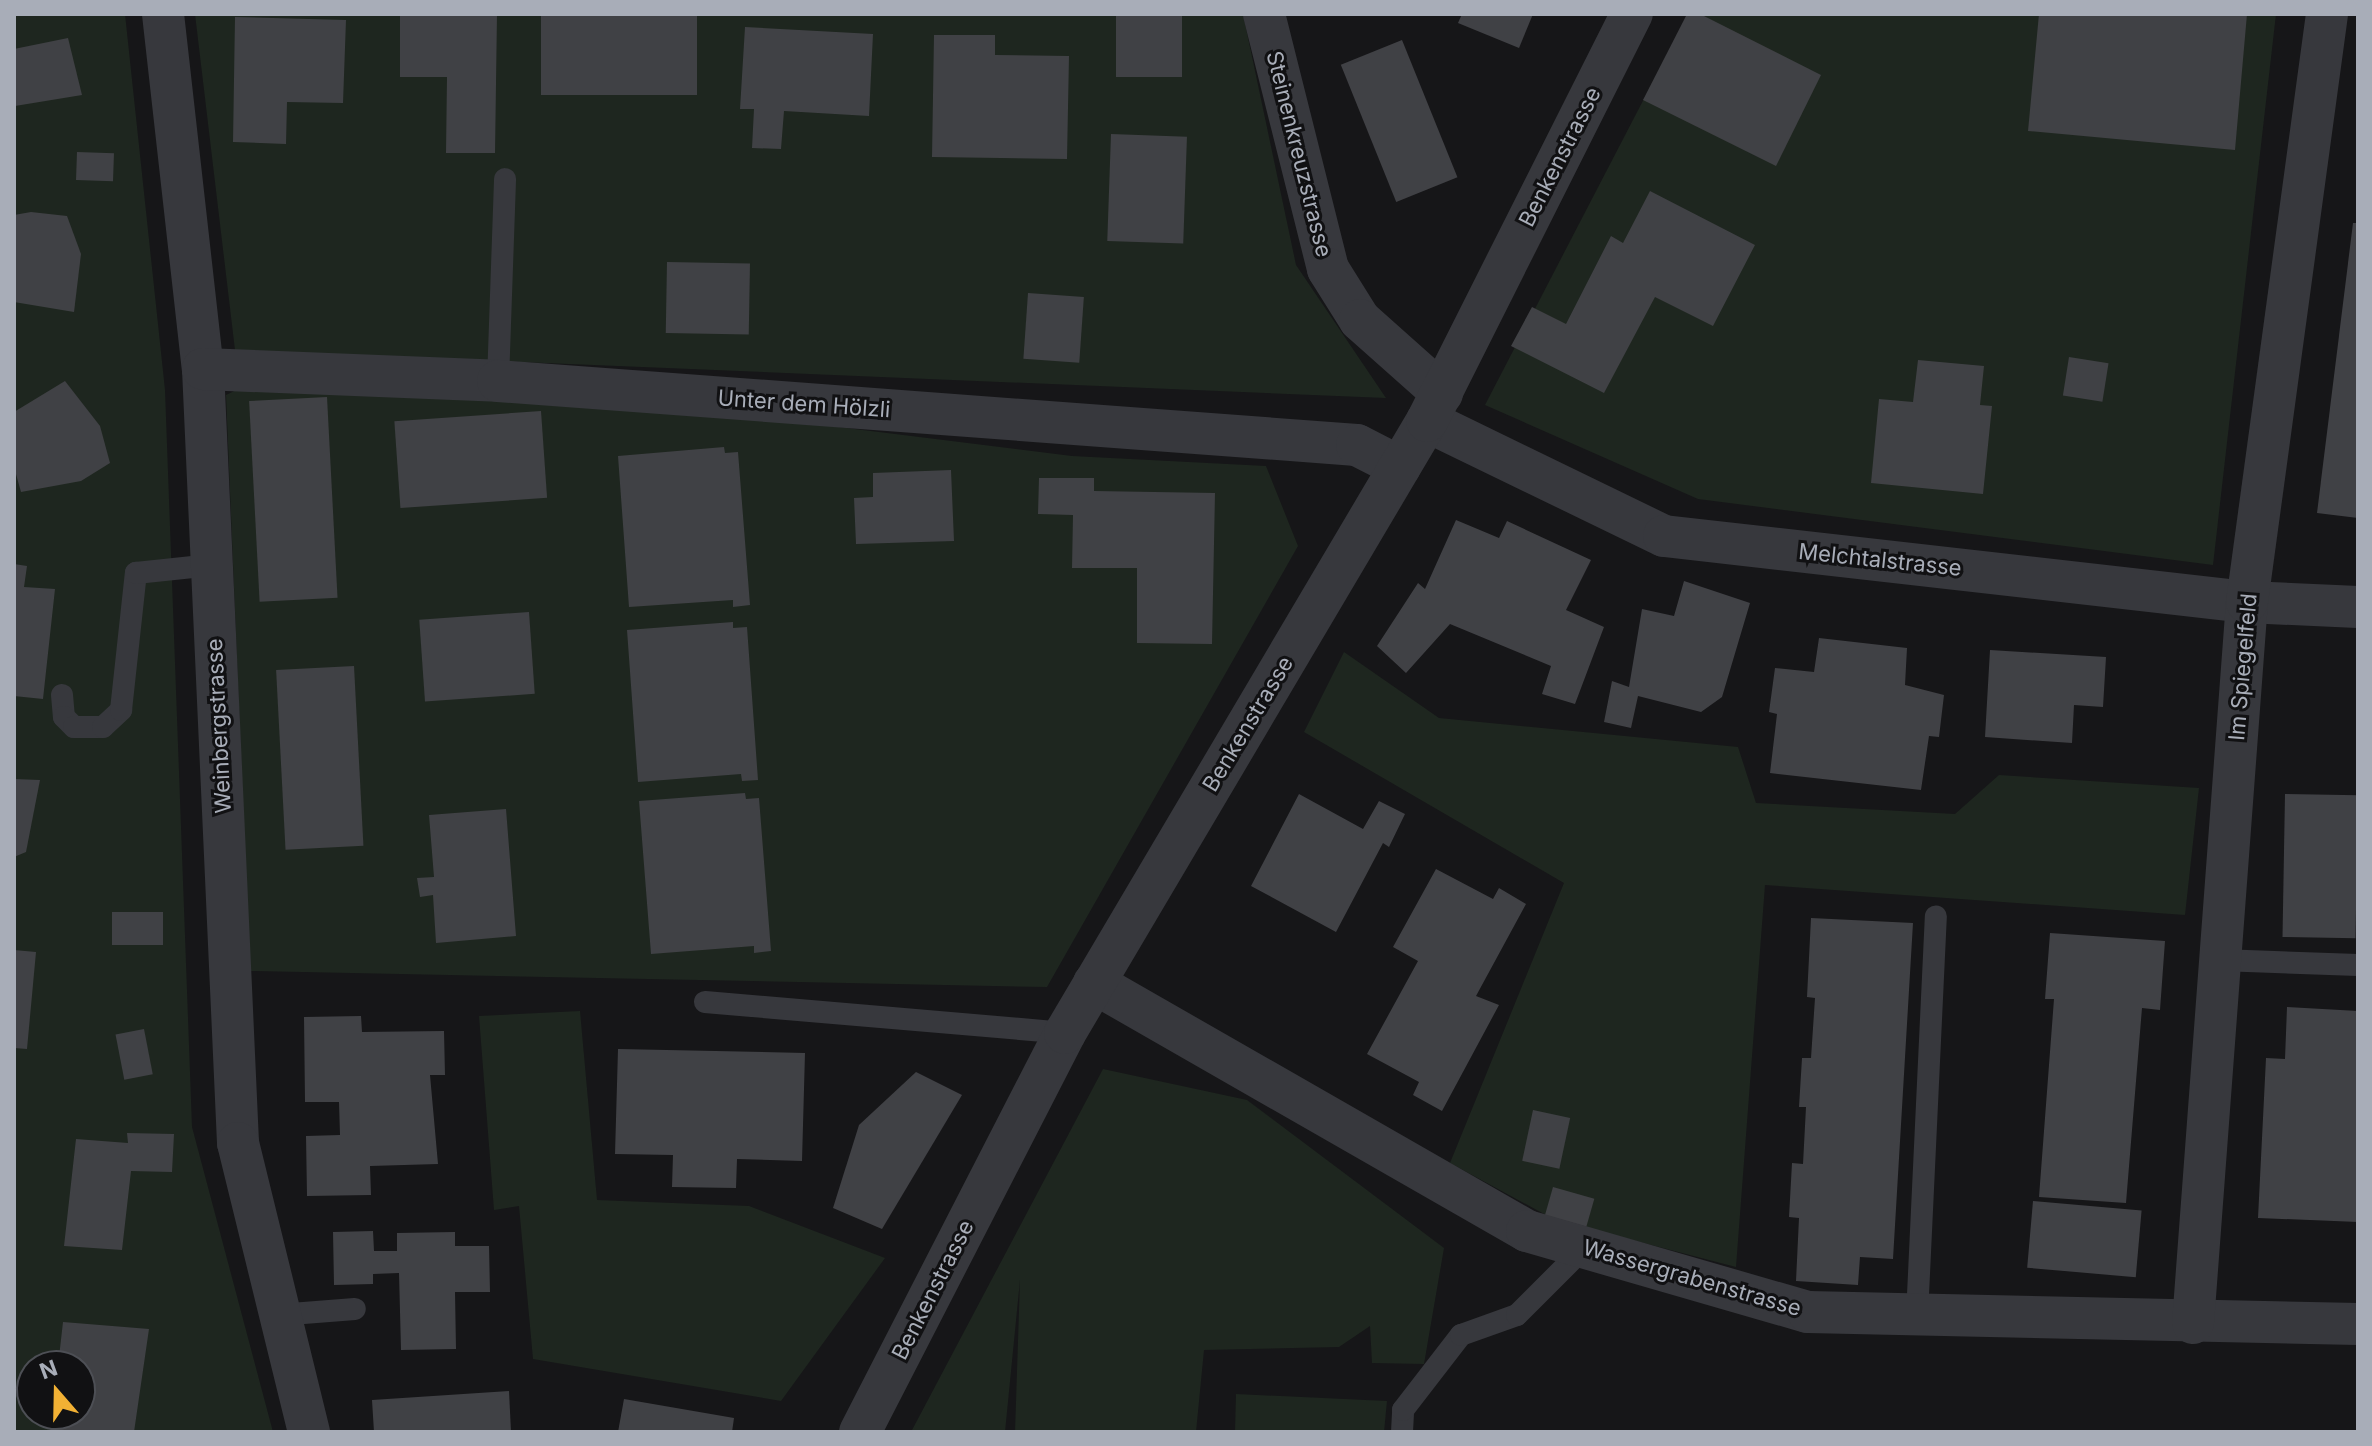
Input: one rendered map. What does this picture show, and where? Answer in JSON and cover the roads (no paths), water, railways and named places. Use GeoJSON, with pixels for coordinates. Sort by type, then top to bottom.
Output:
{"type":"FeatureCollection","features":[{"type":"Feature","properties":{"kind":"street","name":"Weinbergstrasse"},"geometry":{"type":"LineString","coordinates":[[163,14],[203,369],[238,1143],[309,1432]]}},
{"type":"Feature","properties":{"kind":"street","name":"Steinenkreuzstrasse"},"geometry":{"type":"LineString","coordinates":[[1264,14],[1328,269],[1360,320],[1434,407]]}},
{"type":"Feature","properties":{"kind":"street","name":"Benkenstrasse"},"geometry":{"type":"LineString","coordinates":[[860,1432],[1065,1033],[1434,407],[1632,14]]}},
{"type":"Feature","properties":{"kind":"street","name":"Im Spiegelfeld"},"geometry":{"type":"LineString","coordinates":[[2183,1322],[2220,960],[2247,602],[2327,14]]}},
{"type":"Feature","properties":{"kind":"street","name":"Unter dem Hölzli"},"geometry":{"type":"LineString","coordinates":[[203,369],[498,381],[1357,445],[1400,467]]}},
{"type":"Feature","properties":{"kind":"street","name":"Melchtalstrasse"},"geometry":{"type":"LineString","coordinates":[[1434,407],[1664,536],[2247,602],[2358,607]]}},
{"type":"Feature","properties":{"kind":"street","name":"Wassergrabenstrasse"},"geometry":{"type":"LineString","coordinates":[[1094,983],[1527,1231],[1808,1312],[2358,1324]]}},
{"type":"Feature","properties":{"kind":"lane"},"geometry":{"type":"LineString","coordinates":[[498,381],[505,179]]}},
{"type":"Feature","properties":{"kind":"lane"},"geometry":{"type":"LineString","coordinates":[[62,695],[64,717],[74,727],[103,727],[121,710],[136,573],[212,565]]}},
{"type":"Feature","properties":{"kind":"lane"},"geometry":{"type":"LineString","coordinates":[[1917,1316],[1936,916]]}},
{"type":"Feature","properties":{"kind":"lane"},"geometry":{"type":"LineString","coordinates":[[2220,960],[2358,965]]}},
{"type":"Feature","properties":{"kind":"lane"},"geometry":{"type":"LineString","coordinates":[[705,1002],[1065,1033]]}},
{"type":"Feature","properties":{"kind":"lane"},"geometry":{"type":"LineString","coordinates":[[1402,1432],[1403,1410],[1461,1335],[1517,1315],[1584,1248]]}},
{"type":"Feature","properties":{"kind":"lane"},"geometry":{"type":"LineString","coordinates":[[278,1315],[355,1309]]}}]}
